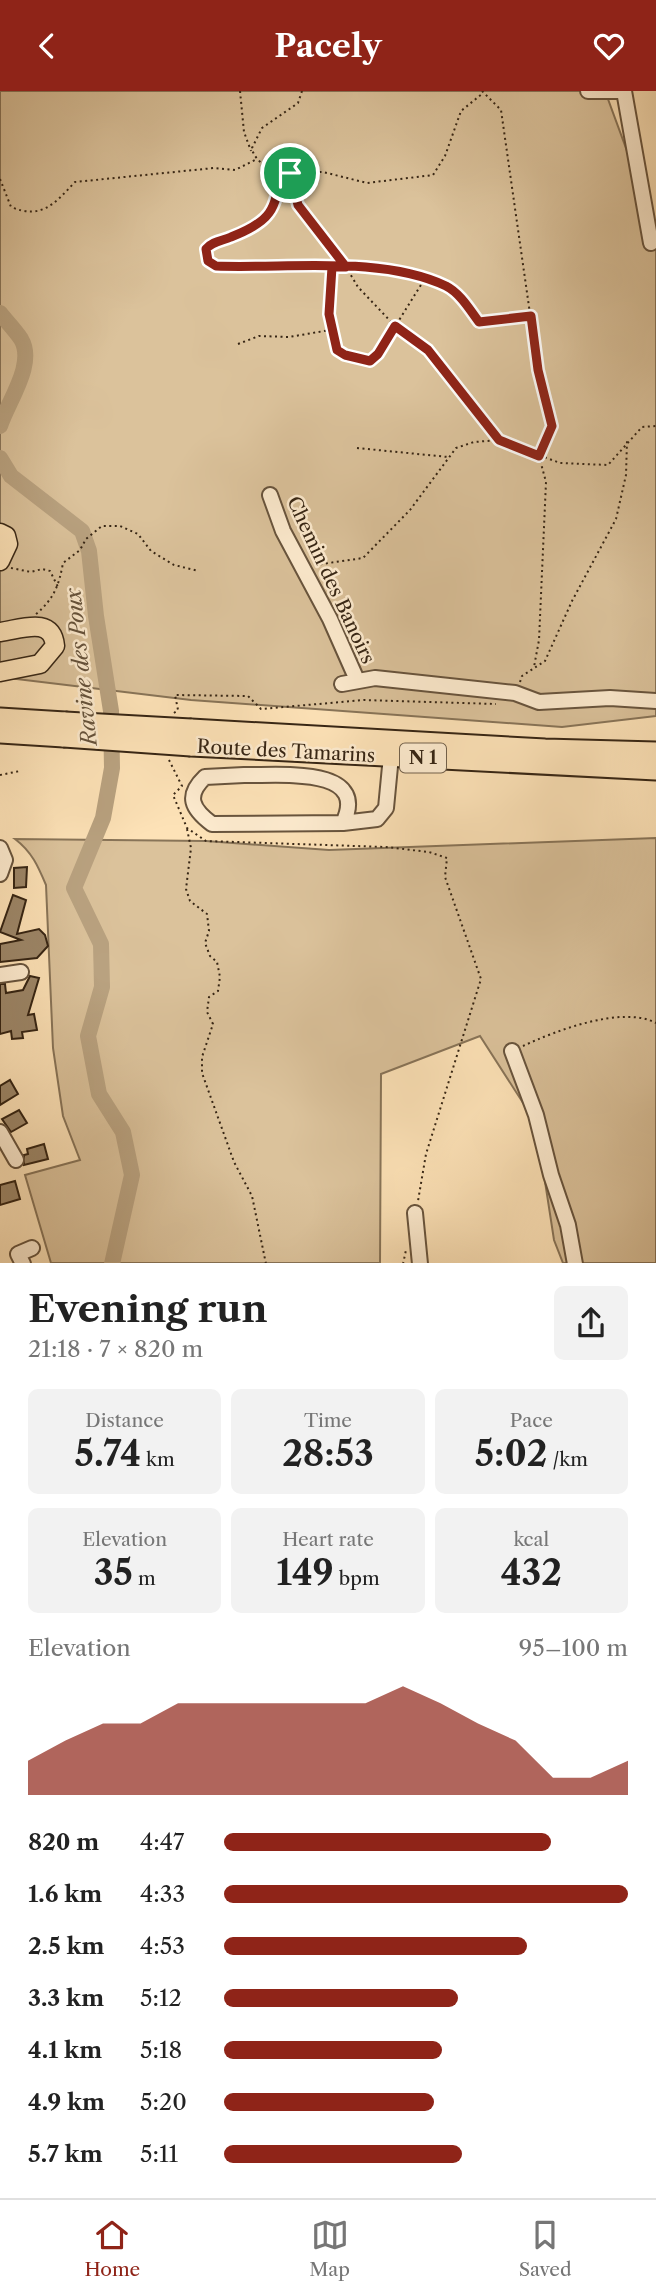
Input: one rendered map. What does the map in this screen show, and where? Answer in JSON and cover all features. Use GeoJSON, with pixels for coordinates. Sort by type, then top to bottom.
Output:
{"type":"FeatureCollection","features":[{"type":"Feature","properties":{"kind":"highway","name":"Route des Tamarins"},"geometry":{"type":"LineString","coordinates":[[0,718],[65,730]]}},
{"type":"Feature","properties":{"kind":"highway","name":"Route des Tamarins"},"geometry":{"type":"LineString","coordinates":[[0,733],[65,730],[191,737],[656,752]]}},
{"type":"Feature","properties":{"kind":"highway","name":"Route des Tamarins"},"geometry":{"type":"LineString","coordinates":[[191,737],[391,756],[656,770]]}},
{"type":"Feature","properties":{"kind":"main road"},"geometry":{"type":"LineString","coordinates":[[0,533],[6,536],[8,544],[2,564]]}},
{"type":"Feature","properties":{"kind":"main road"},"geometry":{"type":"LineString","coordinates":[[0,632],[36,626],[47,628],[54,635],[55,646],[40,664],[0,672]]}},
{"type":"Feature","properties":{"kind":"street"},"geometry":{"type":"LineString","coordinates":[[588,91],[622,91],[651,243]]}},
{"type":"Feature","properties":{"kind":"street","name":"Chemin des Banoirs"},"geometry":{"type":"LineString","coordinates":[[270,495],[283,531],[330,618],[357,680]]}},
{"type":"Feature","properties":{"kind":"street","name":"Chemin des Banoirs"},"geometry":{"type":"LineString","coordinates":[[342,684],[375,678],[515,692],[539,702],[610,698],[656,701]]}},
{"type":"Feature","properties":{"kind":"street"},"geometry":{"type":"LineString","coordinates":[[343,823],[348,811],[346,795],[337,782],[321,777],[205,777],[195,787],[192,801],[200,815],[212,824],[343,823],[377,819],[386,807],[391,756]]}},
{"type":"Feature","properties":{"kind":"street"},"geometry":{"type":"LineString","coordinates":[[0,848],[5,860],[0,874]]}},
{"type":"Feature","properties":{"kind":"street"},"geometry":{"type":"LineString","coordinates":[[0,975],[21,972]]}},
{"type":"Feature","properties":{"kind":"street"},"geometry":{"type":"LineString","coordinates":[[512,1051],[536,1115],[551,1175],[568,1225],[575,1263]]}},
{"type":"Feature","properties":{"kind":"street"},"geometry":{"type":"LineString","coordinates":[[0,1132],[16,1160]]}},
{"type":"Feature","properties":{"kind":"street"},"geometry":{"type":"LineString","coordinates":[[415,1213],[420,1263]]}},
{"type":"Feature","properties":{"kind":"street"},"geometry":{"type":"LineString","coordinates":[[23,1263],[18,1254],[32,1248]]}},
{"type":"Feature","properties":{"kind":"path"},"geometry":{"type":"LineString","coordinates":[[240,91],[244,132],[256,160],[275,171],[323,172],[367,183],[433,175],[446,156],[455,121],[461,111],[483,92],[501,110],[538,370],[552,426],[539,456],[546,482],[539,640],[534,669]]}},
{"type":"Feature","properties":{"kind":"path"},"geometry":{"type":"LineString","coordinates":[[252,155],[252,148],[262,128],[298,103],[302,99],[302,91]]}},
{"type":"Feature","properties":{"kind":"path"},"geometry":{"type":"LineString","coordinates":[[0,179],[11,207],[23,212],[51,207],[75,182],[214,168],[235,170],[256,160]]}},
{"type":"Feature","properties":{"kind":"path"},"geometry":{"type":"LineString","coordinates":[[280,171],[279,193],[272,212],[246,230],[211,244],[206,249],[208,261],[216,266],[346,267],[403,273],[448,287],[479,322],[531,316]]}},
{"type":"Feature","properties":{"kind":"path"},"geometry":{"type":"LineString","coordinates":[[290,173],[298,205],[346,267],[358,287],[395,326],[428,350],[499,440]]}},
{"type":"Feature","properties":{"kind":"path"},"geometry":{"type":"LineString","coordinates":[[332,267],[329,314],[337,350],[345,355],[370,361],[378,354],[425,279]]}},
{"type":"Feature","properties":{"kind":"path"},"geometry":{"type":"LineString","coordinates":[[238,344],[259,336],[289,337],[331,330]]}},
{"type":"Feature","properties":{"kind":"path"},"geometry":{"type":"LineString","coordinates":[[302,568],[363,558],[410,510],[456,448],[474,442],[499,440],[539,456],[581,465],[608,465],[642,427],[656,426]]}},
{"type":"Feature","properties":{"kind":"path"},"geometry":{"type":"LineString","coordinates":[[357,447],[449,457]]}},
{"type":"Feature","properties":{"kind":"path"},"geometry":{"type":"LineString","coordinates":[[34,616],[49,603],[58,587],[62,563],[80,550],[86,539],[102,526],[120,526],[138,534],[151,551],[174,565],[199,571]]}},
{"type":"Feature","properties":{"kind":"path"},"geometry":{"type":"LineString","coordinates":[[2,564],[31,572],[42,569],[50,571],[58,587]]}},
{"type":"Feature","properties":{"kind":"path"},"geometry":{"type":"LineString","coordinates":[[0,775],[20,771]]}},
{"type":"Feature","properties":{"kind":"path"},"geometry":{"type":"LineString","coordinates":[[187,828],[191,848],[186,889],[190,901],[207,914],[209,931],[205,943],[209,956],[217,962],[220,977],[218,992],[209,997],[207,1012],[213,1024],[202,1057],[202,1073],[234,1162],[253,1196],[266,1263]]}},
{"type":"Feature","properties":{"kind":"path"},"geometry":{"type":"LineString","coordinates":[[512,1051],[563,1028],[635,1016],[656,1023]]}},
{"type":"Feature","properties":{"kind":"shaded area"},"geometry":{"type":"Polygon","coordinates":[[[0,91],[605,91],[656,230],[656,716],[562,727],[191,700],[0,677],[0,91]]]}},
{"type":"Feature","properties":{"kind":"shaded area"},"geometry":{"type":"Polygon","coordinates":[[[656,838],[656,1263],[563,1263],[554,1240],[536,1123],[480,1036],[381,1074],[380,1263],[51,1263],[25,1175],[80,1160],[63,1116],[53,1048],[46,885],[34,860],[15,839],[206,841],[329,850],[656,838]]]}},
{"type":"Feature","properties":{"kind":"building"},"geometry":{"type":"Polygon","coordinates":[[[27,867],[26,887],[14,888],[14,868],[27,867]]]}},
{"type":"Feature","properties":{"kind":"building"},"geometry":{"type":"Polygon","coordinates":[[[13,895],[26,900],[17,934],[39,929],[45,935],[48,946],[37,958],[0,962],[0,944],[21,940],[0,932],[13,895]]]}},
{"type":"Feature","properties":{"kind":"building"},"geometry":{"type":"Polygon","coordinates":[[[30,976],[39,978],[28,1015],[34,1014],[37,1030],[22,1032],[23,1038],[12,1039],[11,1031],[0,1034],[0,984],[5,984],[6,993],[23,990],[30,976]]]}},
{"type":"Feature","properties":{"kind":"building"},"geometry":{"type":"Polygon","coordinates":[[[10,1080],[18,1094],[0,1105],[0,1086],[10,1080]]]}},
{"type":"Feature","properties":{"kind":"building"},"geometry":{"type":"Polygon","coordinates":[[[19,1110],[27,1123],[11,1132],[2,1119],[19,1110]]]}},
{"type":"Feature","properties":{"kind":"building"},"geometry":{"type":"Polygon","coordinates":[[[44,1144],[48,1159],[24,1165],[27,1149],[44,1144]]]}},
{"type":"Feature","properties":{"kind":"building"},"geometry":{"type":"Polygon","coordinates":[[[15,1181],[20,1199],[0,1205],[0,1185],[15,1181]]]}},
{"type":"Feature","properties":{"kind":"waterway","name":"Ravine des Poux"},"geometry":{"type":"LineString","coordinates":[[0,313],[21,339],[25,349],[23,371],[0,426]]}},
{"type":"Feature","properties":{"kind":"waterway","name":"Ravine des Poux"},"geometry":{"type":"LineString","coordinates":[[0,458],[11,476],[82,531],[89,551],[111,711],[112,768],[103,818],[74,888],[101,944],[102,987],[88,1036],[99,1094],[123,1132],[132,1175],[112,1263]]}},
{"type":"Feature","properties":{"kind":"route"},"geometry":{"type":"LineString","coordinates":[[290,173],[280,171],[279,193],[272,212],[246,230],[211,244],[205,254],[208,261],[216,266],[324,266],[346,267],[363,268],[403,273],[448,287],[479,322],[531,316],[538,370],[552,426],[539,456],[499,440],[428,350],[395,326],[378,354],[370,361],[345,355],[337,350],[329,314],[332,267],[346,267],[298,205],[290,173]]}}]}
